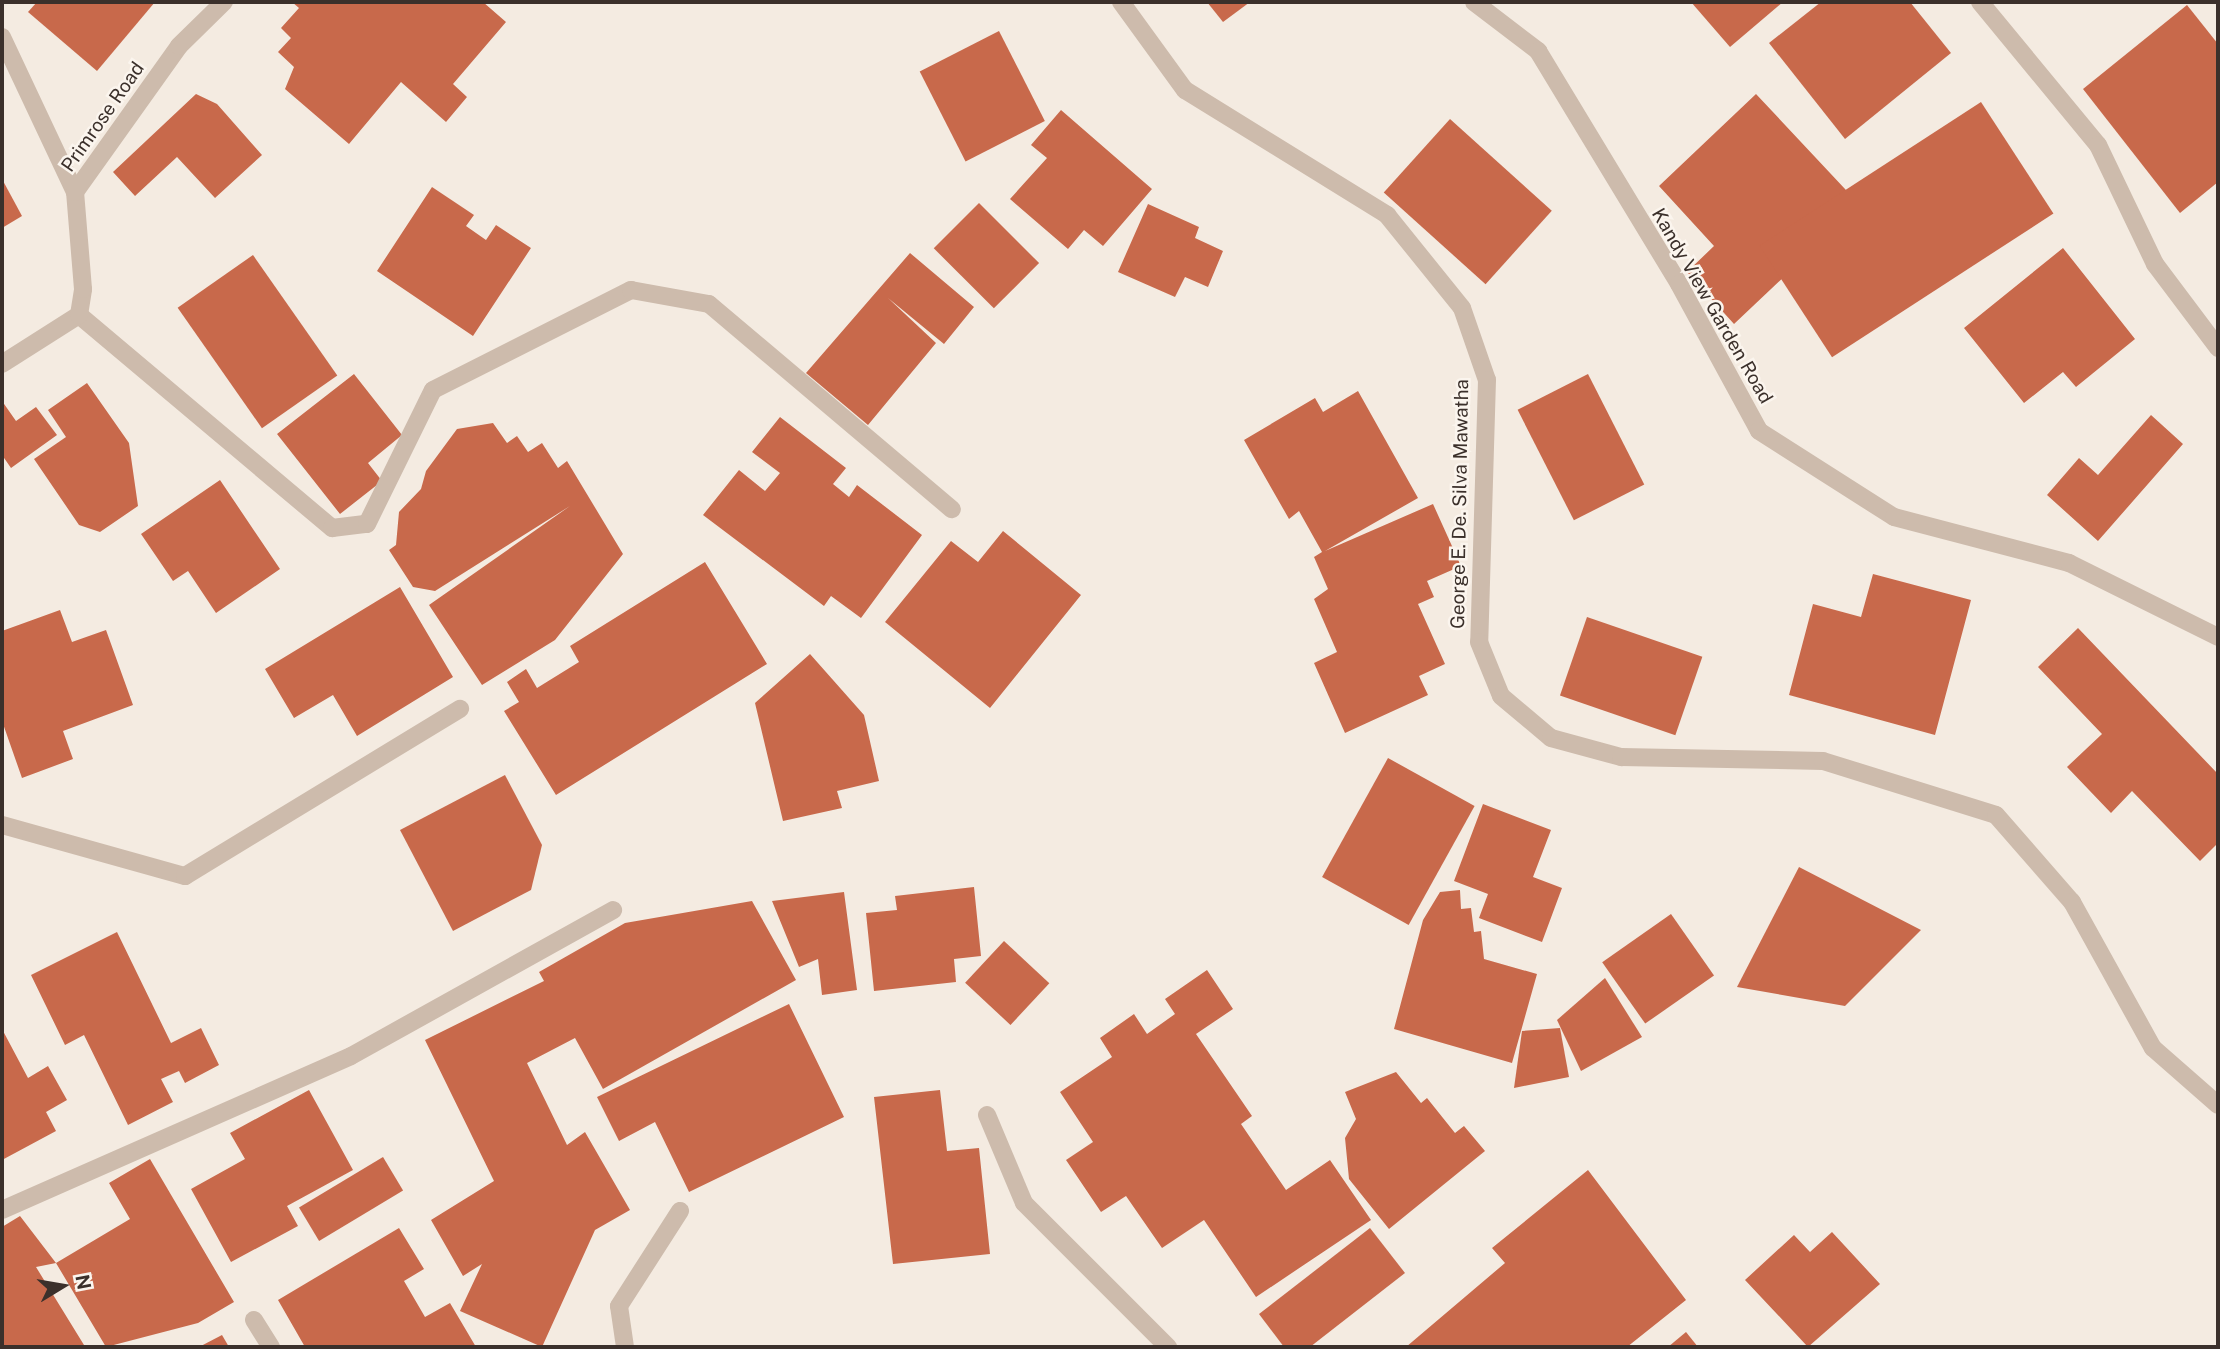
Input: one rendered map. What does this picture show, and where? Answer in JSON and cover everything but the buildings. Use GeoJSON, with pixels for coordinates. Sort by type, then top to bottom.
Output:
{"type":"FeatureCollection","features":[{"type":"Feature","properties":{"kind":"street","name":"Primrose Road"},"geometry":{"type":"LineString","coordinates":[[79,315],[83,289],[75,192],[179,46],[224,2]]}},
{"type":"Feature","properties":{"kind":"street","name":"George E. De. Silva Mawatha"},"geometry":{"type":"LineString","coordinates":[[1121,2],[1185,90],[1387,215],[1462,308],[1487,380],[1479,642],[1501,696],[1551,738],[1621,757],[1823,761],[1996,815],[2072,902],[2153,1048],[2218,1104]]}},
{"type":"Feature","properties":{"kind":"street","name":"Kandy View Garden Road"},"geometry":{"type":"LineString","coordinates":[[1474,2],[1538,51],[1679,284],[1759,431],[1895,517],[2069,563],[2218,637]]}},
{"type":"Feature","properties":{"kind":"street"},"geometry":{"type":"LineString","coordinates":[[1980,2],[2098,145],[2155,264],[2218,348]]}},
{"type":"Feature","properties":{"kind":"street"},"geometry":{"type":"LineString","coordinates":[[2,37],[75,192]]}},
{"type":"Feature","properties":{"kind":"street"},"geometry":{"type":"LineString","coordinates":[[2,364],[79,315],[332,528],[367,524],[433,390],[631,290],[709,304],[952,509]]}},
{"type":"Feature","properties":{"kind":"street"},"geometry":{"type":"LineString","coordinates":[[2,825],[185,876],[460,709]]}},
{"type":"Feature","properties":{"kind":"street"},"geometry":{"type":"LineString","coordinates":[[2,1210],[351,1056],[613,910]]}},
{"type":"Feature","properties":{"kind":"street"},"geometry":{"type":"LineString","coordinates":[[987,1115],[1024,1203],[1168,1347]]}},
{"type":"Feature","properties":{"kind":"street"},"geometry":{"type":"LineString","coordinates":[[625,1347],[619,1306],[680,1211]]}},
{"type":"Feature","properties":{"kind":"street"},"geometry":{"type":"LineString","coordinates":[[254,1320],[271,1347]]}}]}
